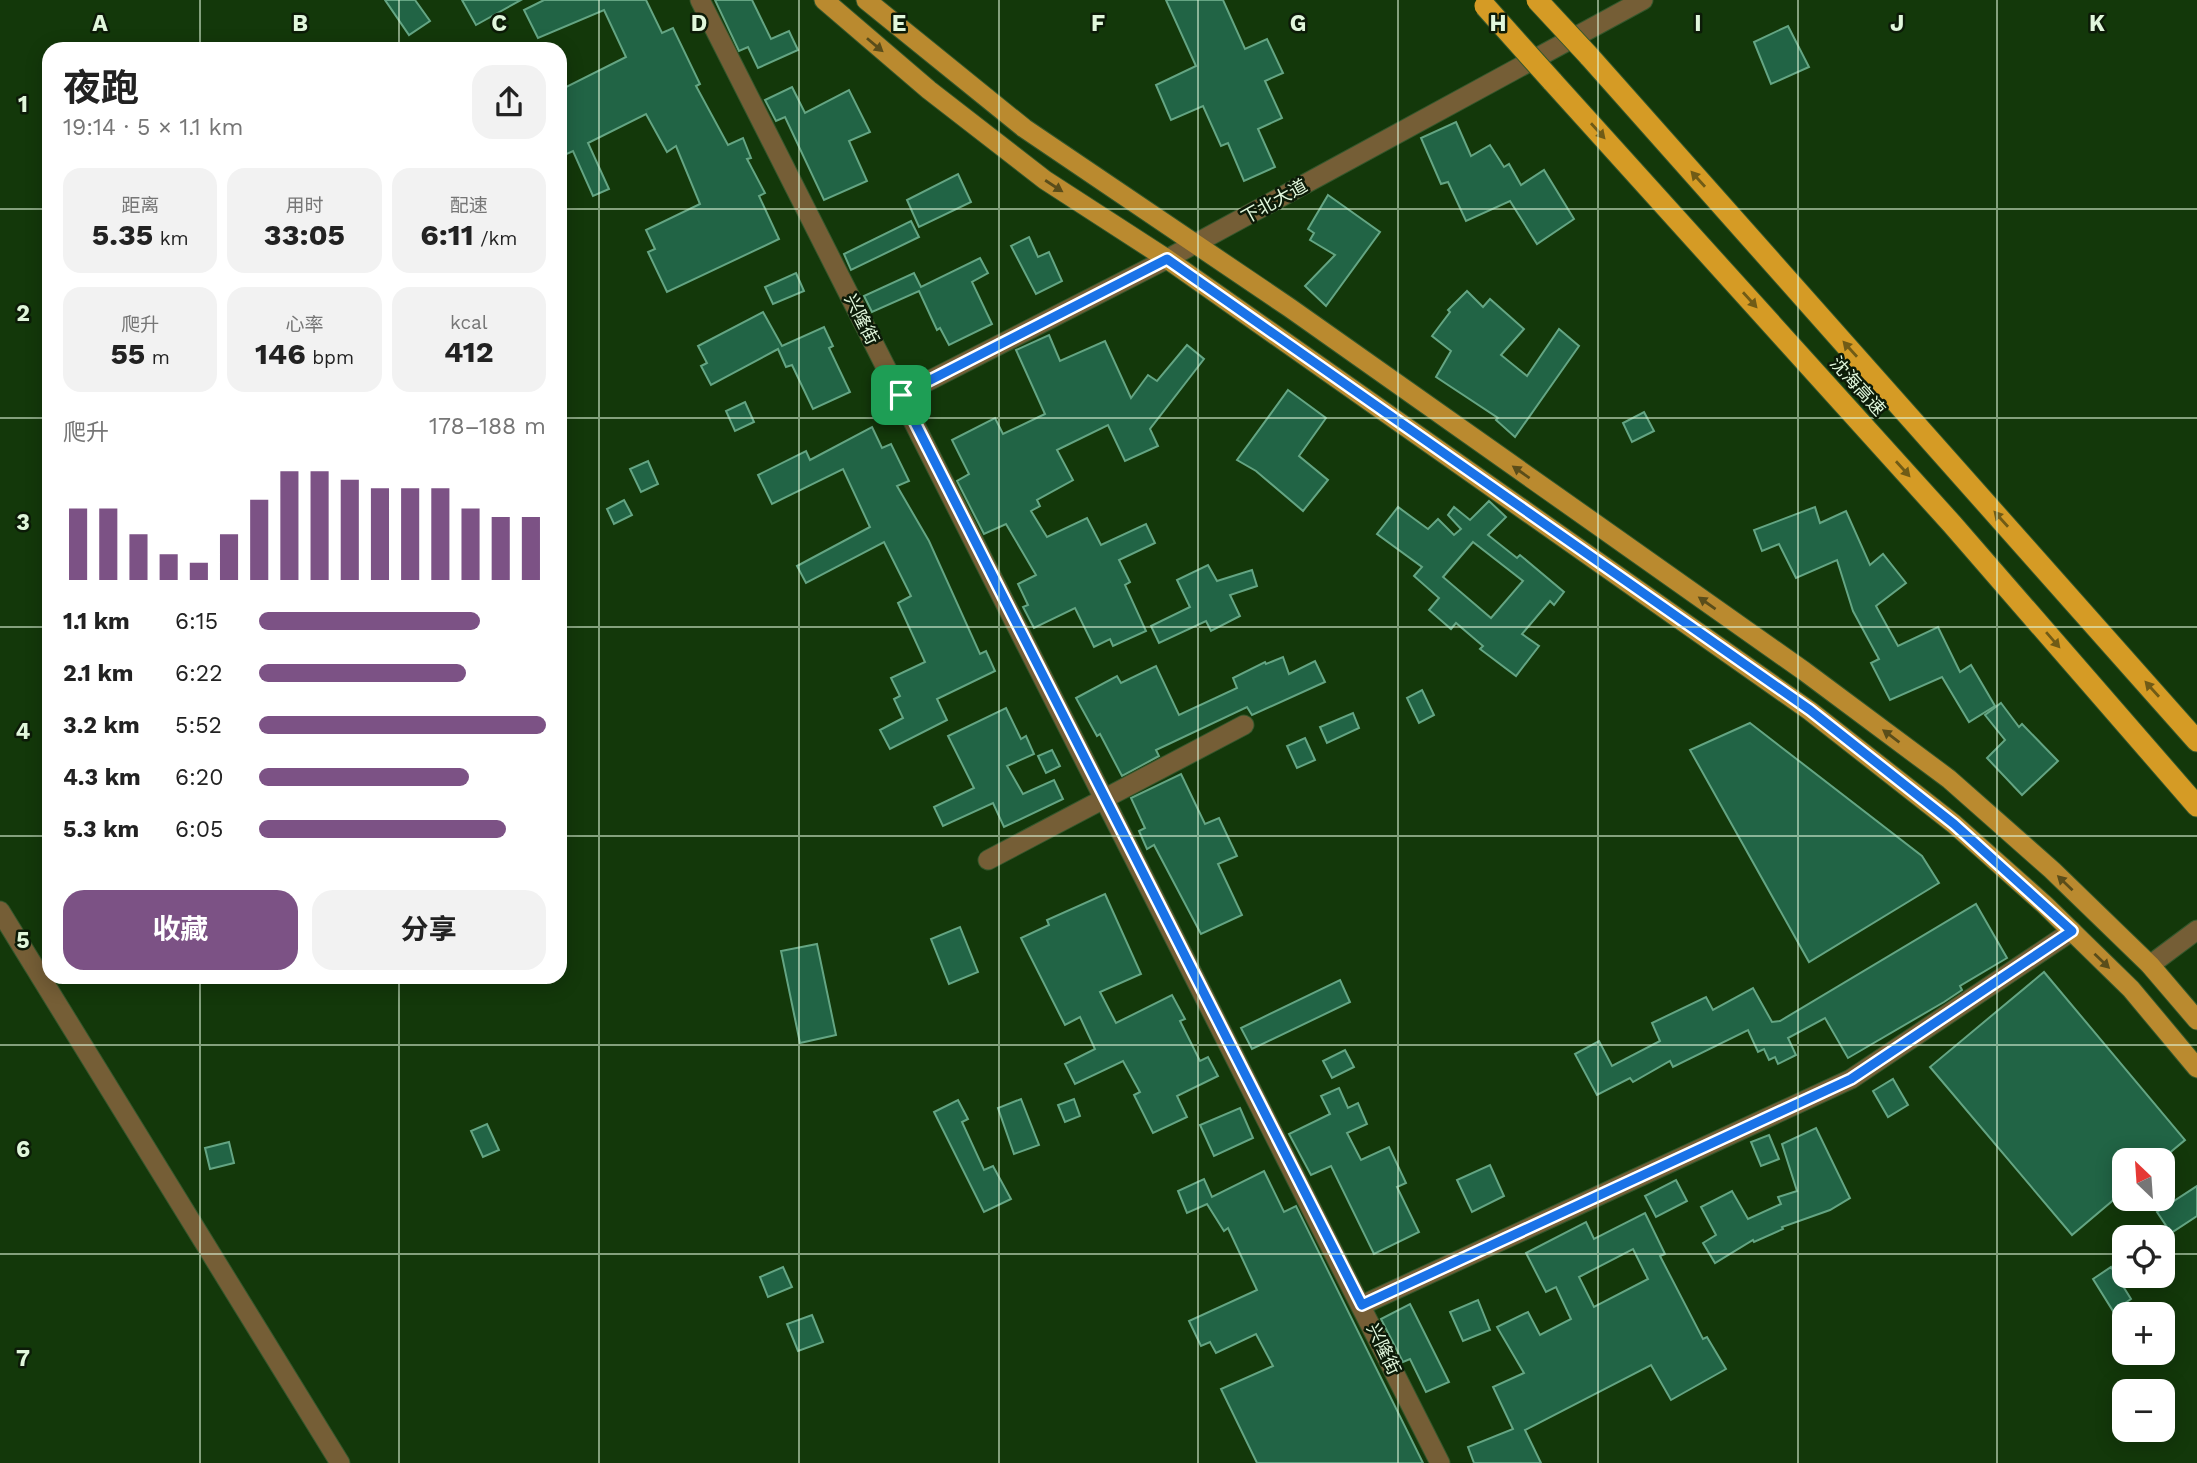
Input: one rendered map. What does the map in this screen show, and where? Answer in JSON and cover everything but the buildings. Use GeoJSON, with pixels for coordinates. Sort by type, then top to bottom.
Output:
{"type":"FeatureCollection","features":[{"type":"Feature","properties":{"kind":"highway","name":"沈海高速"},"geometry":{"type":"LineString","coordinates":[[1537,0],[2197,741]]}},
{"type":"Feature","properties":{"kind":"highway","name":"沈海高速"},"geometry":{"type":"LineString","coordinates":[[1482,3],[1952,524],[2197,806]]}},
{"type":"Feature","properties":{"kind":"main road"},"geometry":{"type":"LineString","coordinates":[[824,0],[997,144],[1045,180],[1167,259],[1810,710],[1954,824],[2072,931],[2131,989],[2197,1068]]}},
{"type":"Feature","properties":{"kind":"main road"},"geometry":{"type":"LineString","coordinates":[[866,0],[1024,128],[1195,244],[1804,671],[1949,779],[2052,870],[2150,965],[2197,1020]]}},
{"type":"Feature","properties":{"kind":"street","name":"兴隆街"},"geometry":{"type":"LineString","coordinates":[[701,0],[1440,1463]]}},
{"type":"Feature","properties":{"kind":"street","name":"下北大道"},"geometry":{"type":"LineString","coordinates":[[901,395],[1167,259],[1643,0]]}},
{"type":"Feature","properties":{"kind":"street"},"geometry":{"type":"LineString","coordinates":[[988,860],[1244,725]]}},
{"type":"Feature","properties":{"kind":"street"},"geometry":{"type":"LineString","coordinates":[[0,911],[42,979]]}},
{"type":"Feature","properties":{"kind":"street"},"geometry":{"type":"LineString","coordinates":[[2150,965],[2197,930]]}},
{"type":"Feature","properties":{"kind":"street"},"geometry":{"type":"LineString","coordinates":[[1362,1305],[1851,1079],[2072,931]]}},
{"type":"Feature","properties":{"kind":"street"},"geometry":{"type":"LineString","coordinates":[[45,984],[340,1463]]}},
{"type":"Feature","properties":{"kind":"route"},"geometry":{"type":"LineString","coordinates":[[1167,259],[1810,710],[1954,824],[2072,931],[1851,1079],[1362,1305],[901,395],[1167,259]]}}]}
